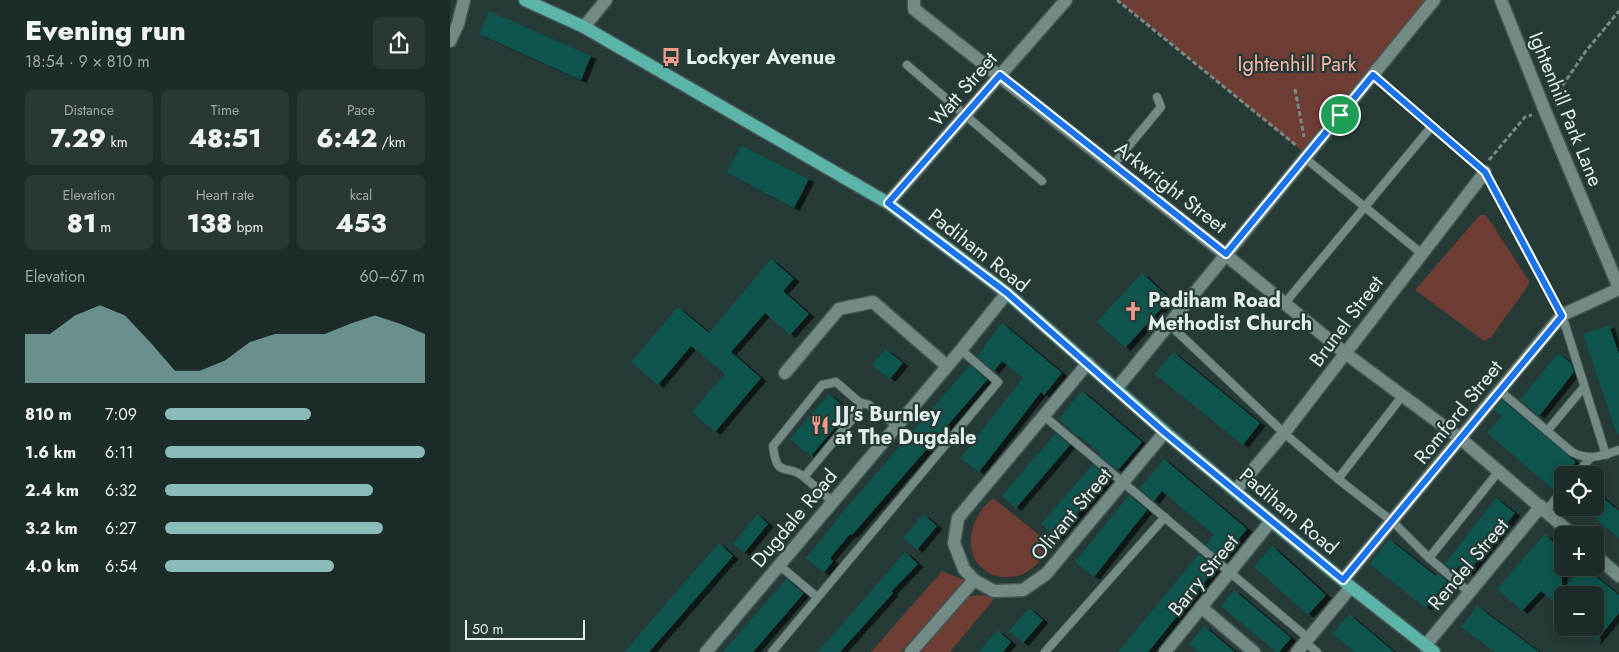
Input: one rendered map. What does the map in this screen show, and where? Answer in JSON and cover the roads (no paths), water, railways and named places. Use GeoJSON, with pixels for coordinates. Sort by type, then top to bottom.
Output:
{"type":"FeatureCollection","features":[{"type":"Feature","properties":{"kind":"main road","name":"Padiham Road"},"geometry":{"type":"LineString","coordinates":[[525,0],[584,27],[888,203],[1007,293],[1235,492],[1430,650]]}},
{"type":"Feature","properties":{"kind":"street"},"geometry":{"type":"LineString","coordinates":[[450,41],[458,24],[464,0]]}},
{"type":"Feature","properties":{"kind":"street"},"geometry":{"type":"LineString","coordinates":[[584,27],[606,0]]}},
{"type":"Feature","properties":{"kind":"street","name":"Arkwright Street"},"geometry":{"type":"LineString","coordinates":[[914,0],[914,9],[1226,254],[1345,352],[1461,439],[1563,526]]}},
{"type":"Feature","properties":{"kind":"street","name":"Watt Street"},"geometry":{"type":"LineString","coordinates":[[888,203],[1066,0]]}},
{"type":"Feature","properties":{"kind":"street"},"geometry":{"type":"LineString","coordinates":[[1117,388],[1434,0]]}},
{"type":"Feature","properties":{"kind":"street","name":"Ightenhill Park Lane"},"geometry":{"type":"LineString","coordinates":[[1502,0],[1545,111],[1619,288]]}},
{"type":"Feature","properties":{"kind":"street","name":"Brunel Street"},"geometry":{"type":"LineString","coordinates":[[1235,492],[1284,433],[1483,170]]}},
{"type":"Feature","properties":{"kind":"street","name":"Romford Street"},"geometry":{"type":"LineString","coordinates":[[1297,652],[1393,522],[1499,390],[1562,316],[1619,288]]}},
{"type":"Feature","properties":{"kind":"street","name":"Dugdale Road"},"geometry":{"type":"LineString","coordinates":[[706,652],[1007,293]]}},
{"type":"Feature","properties":{"kind":"street"},"geometry":{"type":"LineString","coordinates":[[785,373],[839,309],[873,302],[947,366]]}},
{"type":"Feature","properties":{"kind":"street"},"geometry":{"type":"LineString","coordinates":[[912,652],[974,580],[964,569],[954,543],[958,518],[1088,363]]}},
{"type":"Feature","properties":{"kind":"street","name":"Olivant Street"},"geometry":{"type":"LineString","coordinates":[[974,580],[994,590],[1023,590],[1046,574],[1164,432]]}},
{"type":"Feature","properties":{"kind":"street","name":"Rendel Street"},"geometry":{"type":"LineString","coordinates":[[1430,650],[1469,592],[1543,508]]}},
{"type":"Feature","properties":{"kind":"street","name":"Barry Street"},"geometry":{"type":"LineString","coordinates":[[1167,652],[1271,521]]}},
{"type":"Feature","properties":{"kind":"street"},"geometry":{"type":"LineString","coordinates":[[1604,563],[1619,576]]}},
{"type":"Feature","properties":{"kind":"street"},"geometry":{"type":"LineString","coordinates":[[1201,607],[1254,652]]}},
{"type":"Feature","properties":{"kind":"lane"},"geometry":{"type":"LineString","coordinates":[[907,66],[1042,181]]}},
{"type":"Feature","properties":{"kind":"lane"},"geometry":{"type":"LineString","coordinates":[[1373,75],[1483,170],[1562,316],[1606,455]]}},
{"type":"Feature","properties":{"kind":"lane"},"geometry":{"type":"LineString","coordinates":[[1113,165],[1161,107],[1157,97]]}},
{"type":"Feature","properties":{"kind":"lane"},"geometry":{"type":"LineString","coordinates":[[1285,303],[1432,126]]}},
{"type":"Feature","properties":{"kind":"lane"},"geometry":{"type":"LineString","coordinates":[[1306,157],[1421,254]]}},
{"type":"Feature","properties":{"kind":"lane"},"geometry":{"type":"LineString","coordinates":[[1169,324],[1284,433],[1393,522],[1428,558],[1469,592]]}},
{"type":"Feature","properties":{"kind":"lane"},"geometry":{"type":"LineString","coordinates":[[772,652],[998,382],[961,350]]}},
{"type":"Feature","properties":{"kind":"lane"},"geometry":{"type":"LineString","coordinates":[[833,502],[801,474],[782,469],[775,461],[773,446],[822,385],[836,382],[859,402],[869,405],[897,426]]}},
{"type":"Feature","properties":{"kind":"lane"},"geometry":{"type":"LineString","coordinates":[[1547,431],[1584,387]]}},
{"type":"Feature","properties":{"kind":"lane"},"geometry":{"type":"LineString","coordinates":[[1499,390],[1581,457],[1606,455],[1619,450]]}},
{"type":"Feature","properties":{"kind":"lane"},"geometry":{"type":"LineString","coordinates":[[1338,479],[1403,395]]}},
{"type":"Feature","properties":{"kind":"lane"},"geometry":{"type":"LineString","coordinates":[[804,477],[858,412],[859,402]]}},
{"type":"Feature","properties":{"kind":"lane"},"geometry":{"type":"LineString","coordinates":[[1044,416],[1230,572],[1318,652]]}},
{"type":"Feature","properties":{"kind":"lane"},"geometry":{"type":"LineString","coordinates":[[1584,466],[1591,457]]}},
{"type":"Feature","properties":{"kind":"lane"},"geometry":{"type":"LineString","coordinates":[[1428,558],[1499,471]]}},
{"type":"Feature","properties":{"kind":"lane"},"geometry":{"type":"LineString","coordinates":[[1543,508],[1554,498]]}},
{"type":"Feature","properties":{"kind":"lane"},"geometry":{"type":"LineString","coordinates":[[1045,652],[1165,517]]}},
{"type":"Feature","properties":{"kind":"lane"},"geometry":{"type":"LineString","coordinates":[[779,565],[817,597]]}},
{"type":"Feature","properties":{"kind":"place","name":"Lockyer Avenue"},"geometry":{"type":"Point","coordinates":[671,57]}},
{"type":"Feature","properties":{"kind":"place","name":"Padiham Road Methodist Church"},"geometry":{"type":"Point","coordinates":[1133,311]}},
{"type":"Feature","properties":{"kind":"place","name":"JJ’s Burnley at The Dugdale"},"geometry":{"type":"Point","coordinates":[820,425]}},
{"type":"Feature","properties":{"kind":"park label","name":"Ightenhill Park"},"geometry":{"type":"Point","coordinates":[1297,64]}}]}
